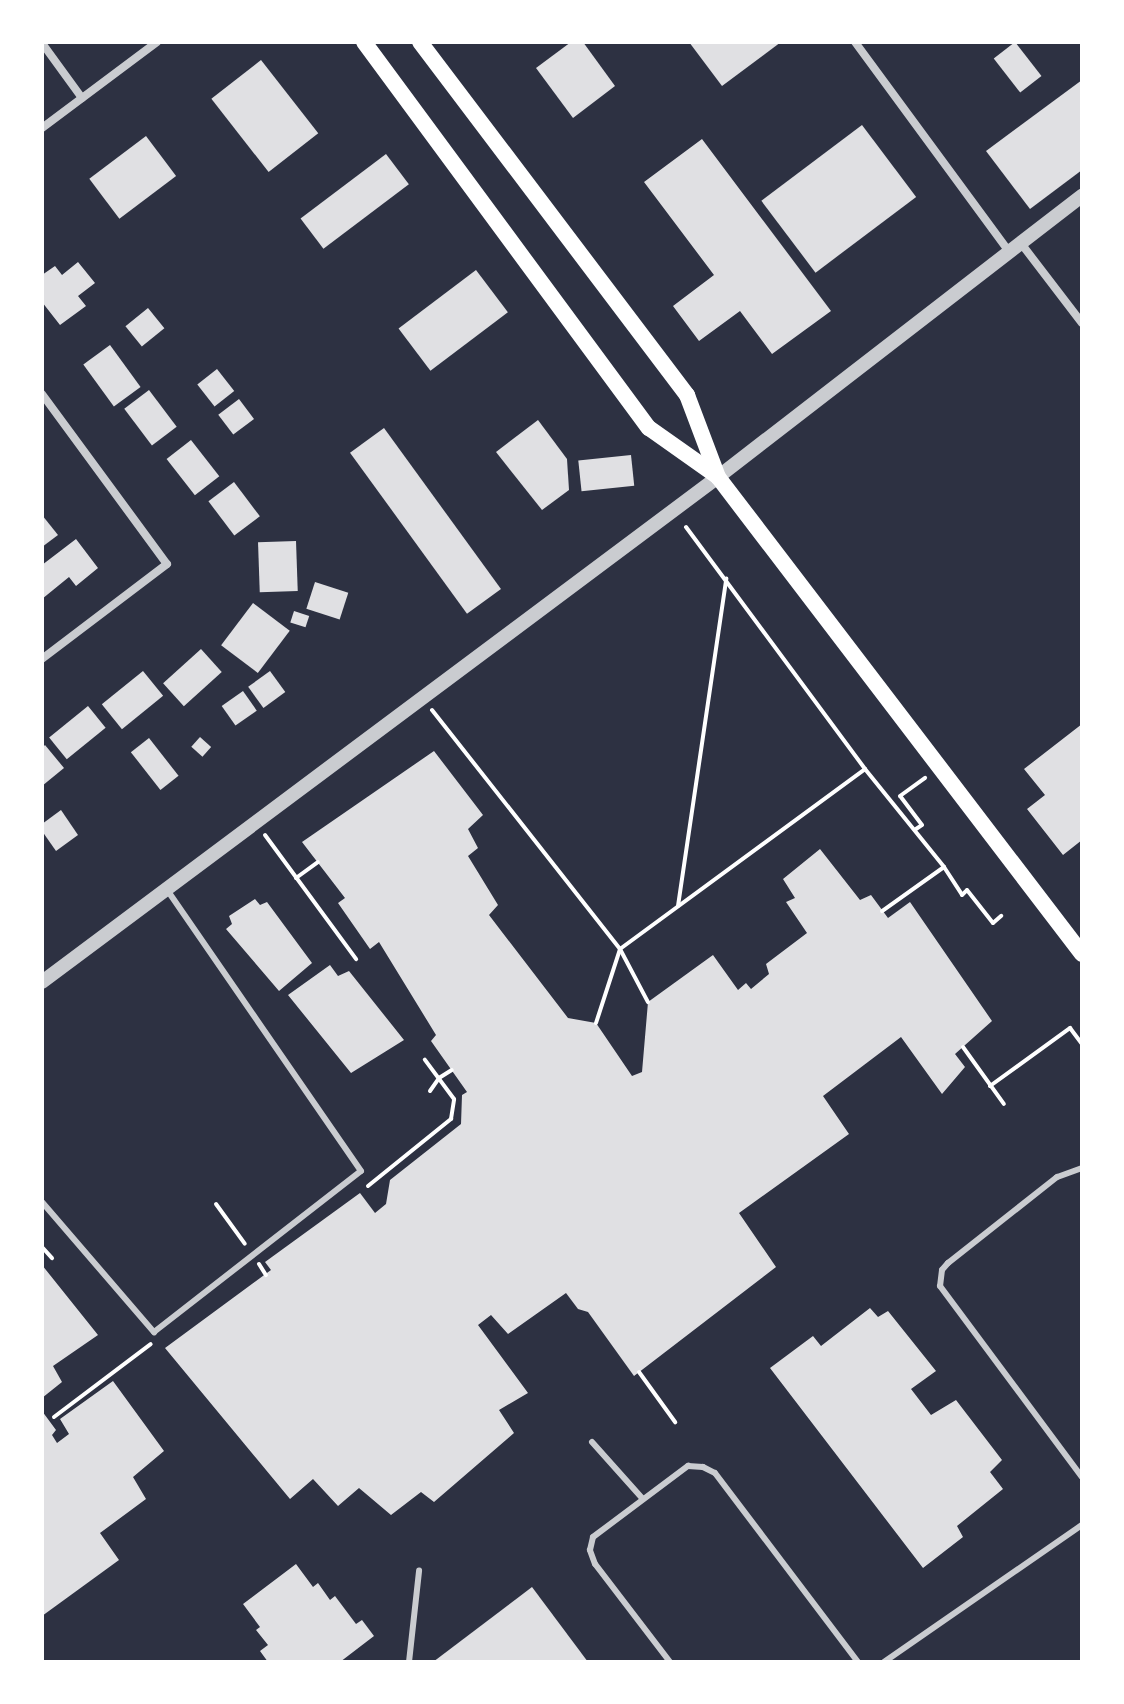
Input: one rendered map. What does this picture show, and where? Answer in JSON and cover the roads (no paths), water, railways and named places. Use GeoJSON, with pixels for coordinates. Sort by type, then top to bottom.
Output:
{"type":"FeatureCollection","features":[{"type":"Feature","properties":{"kind":"main road"},"geometry":{"type":"LineString","coordinates":[[364,42],[649,428],[718,477]]}},
{"type":"Feature","properties":{"kind":"main road"},"geometry":{"type":"LineString","coordinates":[[420,42],[687,395],[718,477],[1082,954]]}},
{"type":"Feature","properties":{"kind":"street"},"geometry":{"type":"LineString","coordinates":[[42,128],[157,42]]}},
{"type":"Feature","properties":{"kind":"street"},"geometry":{"type":"LineString","coordinates":[[855,42],[1014,246],[1082,323]]}},
{"type":"Feature","properties":{"kind":"street"},"geometry":{"type":"LineString","coordinates":[[42,43],[82,98]]}},
{"type":"Feature","properties":{"kind":"street"},"geometry":{"type":"LineString","coordinates":[[42,982],[718,477],[1082,196]]}},
{"type":"Feature","properties":{"kind":"street"},"geometry":{"type":"LineString","coordinates":[[42,394],[167,564],[42,659]]}},
{"type":"Feature","properties":{"kind":"lane"},"geometry":{"type":"LineString","coordinates":[[42,1202],[154,1332],[361,1171],[167,890]]}},
{"type":"Feature","properties":{"kind":"lane"},"geometry":{"type":"LineString","coordinates":[[1082,1168],[1057,1177],[948,1263],[942,1270],[940,1286],[1082,1477]]}},
{"type":"Feature","properties":{"kind":"lane"},"geometry":{"type":"LineString","coordinates":[[592,1442],[643,1499]]}},
{"type":"Feature","properties":{"kind":"lane"},"geometry":{"type":"LineString","coordinates":[[670,1662],[595,1564],[590,1550],[593,1537],[688,1466],[703,1467],[715,1473],[858,1662]]}},
{"type":"Feature","properties":{"kind":"lane"},"geometry":{"type":"LineString","coordinates":[[884,1662],[1082,1525]]}},
{"type":"Feature","properties":{"kind":"lane"},"geometry":{"type":"LineString","coordinates":[[409,1662],[419,1571]]}}]}
